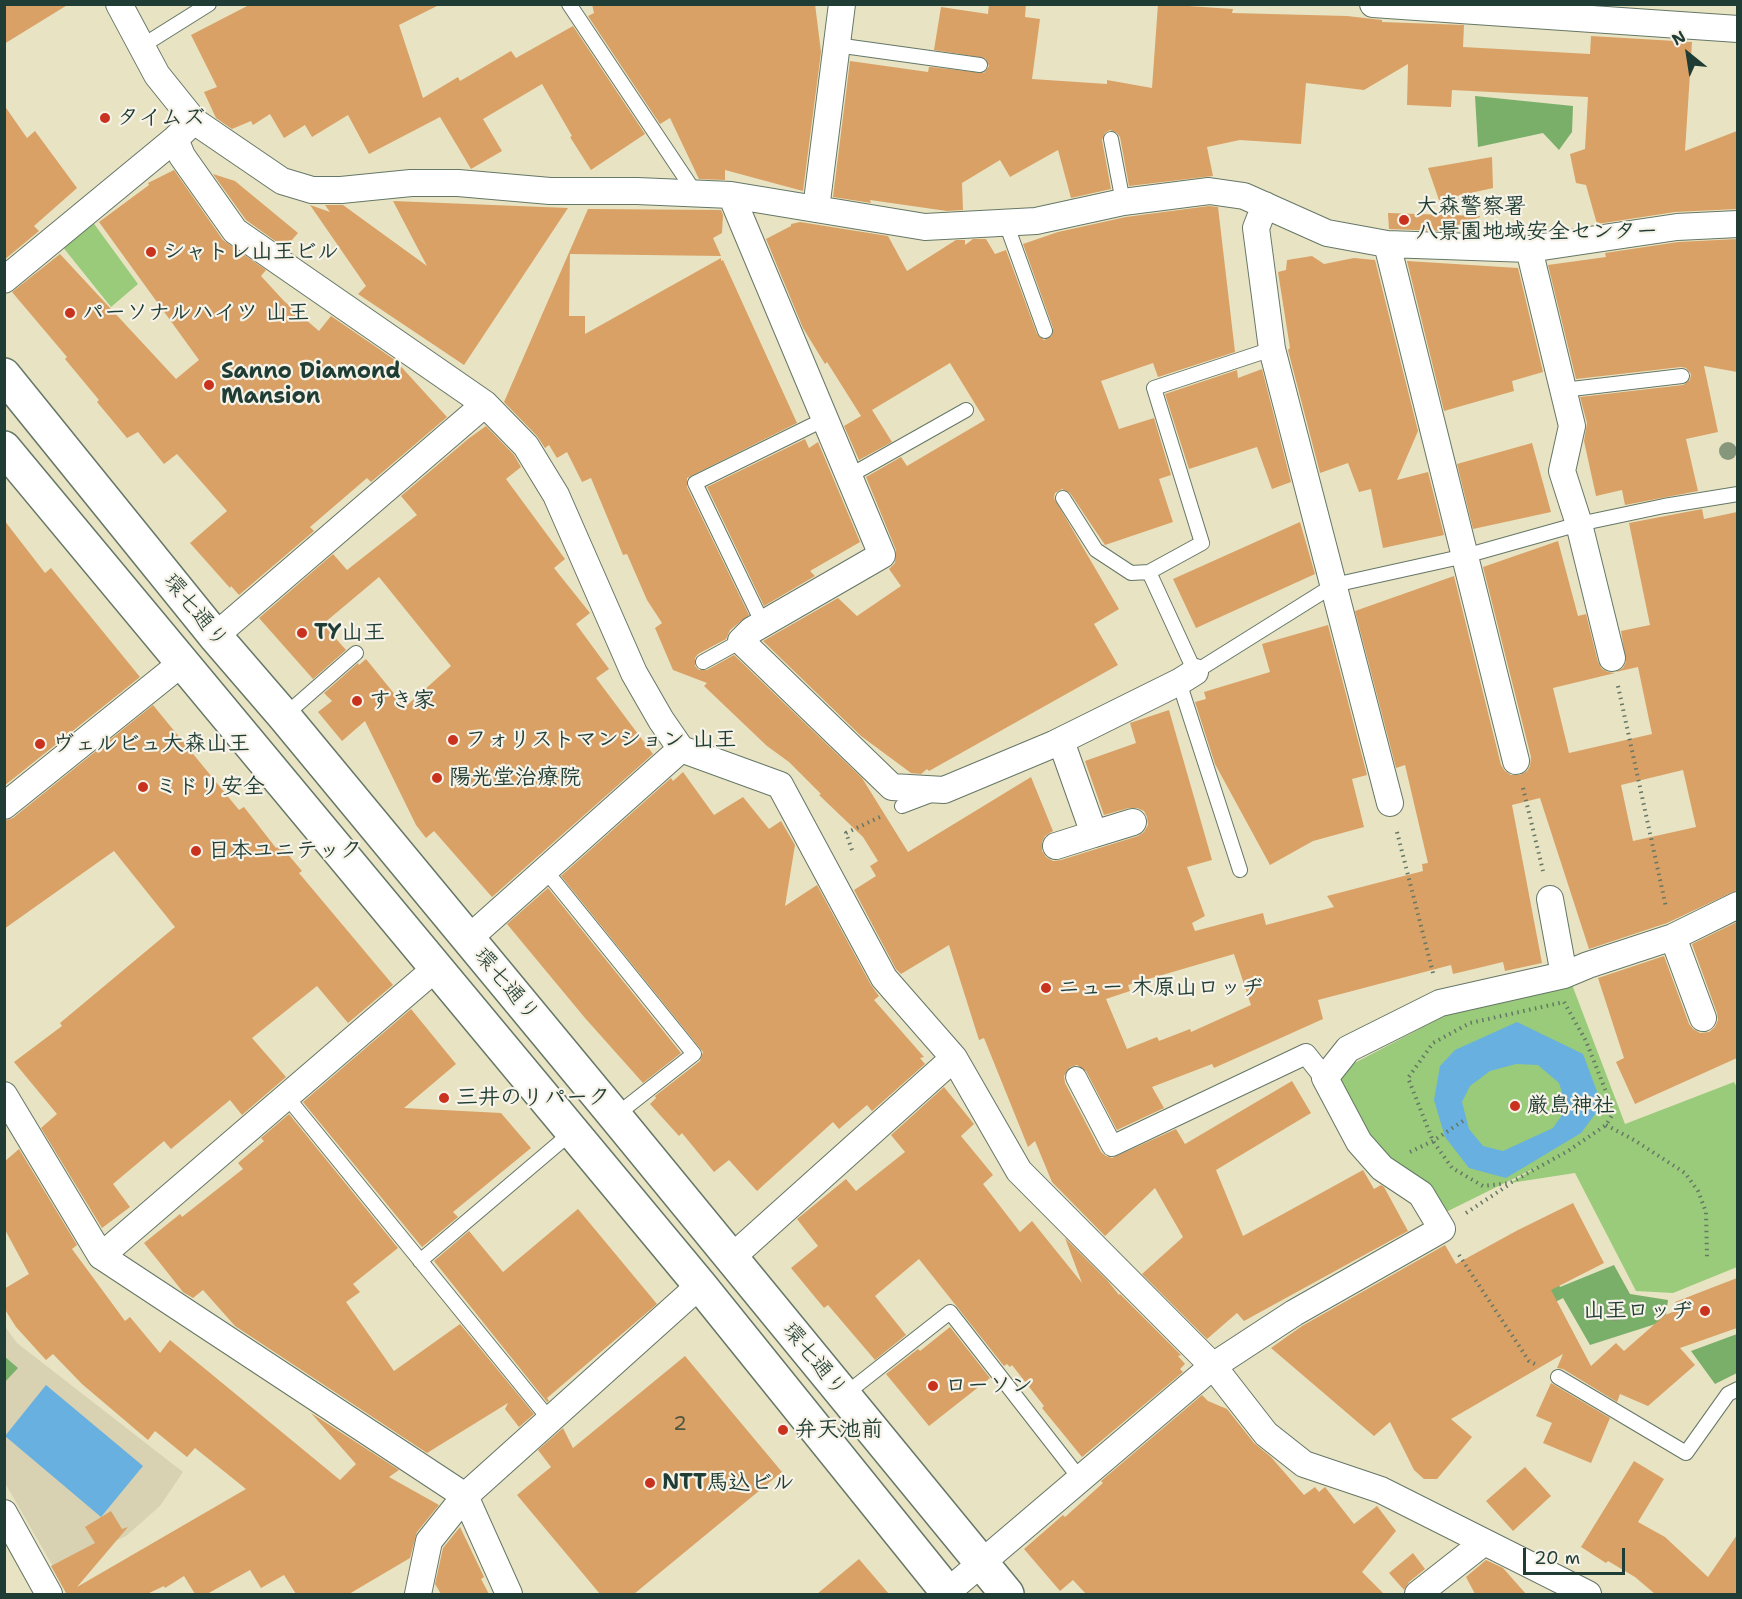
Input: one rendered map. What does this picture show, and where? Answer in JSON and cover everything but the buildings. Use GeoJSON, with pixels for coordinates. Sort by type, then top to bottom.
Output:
{"type":"FeatureCollection","features":[{"type":"Feature","properties":{"kind":"main road","name":"環七通り"},"geometry":{"type":"LineString","coordinates":[[4,375],[215,636],[615,1116],[1007,1594]]}},
{"type":"Feature","properties":{"kind":"main road","name":"環七通り"},"geometry":{"type":"LineString","coordinates":[[4,448],[700,1285],[947,1594]]}},
{"type":"Feature","properties":{"kind":"street"},"geometry":{"type":"LineString","coordinates":[[816,209],[842,4]]}},
{"type":"Feature","properties":{"kind":"street"},"geometry":{"type":"LineString","coordinates":[[1373,4],[1735,32]]}},
{"type":"Feature","properties":{"kind":"street"},"geometry":{"type":"LineString","coordinates":[[122,15],[142,46],[153,77],[194,120],[282,181],[312,190],[341,190],[411,183],[458,183],[550,191],[637,191],[731,195],[925,227],[1036,222],[1123,202],[1209,191],[1244,196],[1327,233],[1529,249],[1677,227],[1737,224]]}},
{"type":"Feature","properties":{"kind":"street"},"geometry":{"type":"LineString","coordinates":[[4,280],[175,139],[194,120]]}},
{"type":"Feature","properties":{"kind":"street"},"geometry":{"type":"LineString","coordinates":[[175,139],[182,156],[235,231],[485,404],[526,446],[556,495],[634,673],[681,749],[780,784],[884,978],[954,1058],[1019,1172],[1213,1366],[1266,1434],[1304,1464],[1381,1490],[1588,1594]]}},
{"type":"Feature","properties":{"kind":"street"},"geometry":{"type":"LineString","coordinates":[[731,195],[882,555],[752,630],[741,641],[892,787],[944,790],[1061,741],[1187,677]]}},
{"type":"Feature","properties":{"kind":"street"},"geometry":{"type":"LineString","coordinates":[[1266,205],[1256,228],[1272,349],[1390,803]]}},
{"type":"Feature","properties":{"kind":"street"},"geometry":{"type":"LineString","coordinates":[[1380,236],[1465,556],[1516,761]]}},
{"type":"Feature","properties":{"kind":"street"},"geometry":{"type":"LineString","coordinates":[[1529,249],[1572,426],[1562,471],[1579,524],[1612,658]]}},
{"type":"Feature","properties":{"kind":"street"},"geometry":{"type":"LineString","coordinates":[[215,636],[485,404]]}},
{"type":"Feature","properties":{"kind":"street"},"geometry":{"type":"LineString","coordinates":[[4,806],[183,662]]}},
{"type":"Feature","properties":{"kind":"street"},"geometry":{"type":"LineString","coordinates":[[1061,741],[1094,834]]}},
{"type":"Feature","properties":{"kind":"street"},"geometry":{"type":"LineString","coordinates":[[468,939],[681,749]]}},
{"type":"Feature","properties":{"kind":"street"},"geometry":{"type":"LineString","coordinates":[[1056,846],[1133,822]]}},
{"type":"Feature","properties":{"kind":"street"},"geometry":{"type":"LineString","coordinates":[[1550,899],[1564,975]]}},
{"type":"Feature","properties":{"kind":"street"},"geometry":{"type":"LineString","coordinates":[[1326,1078],[1348,1049],[1440,1003],[1564,975],[1673,937],[1737,905]]}},
{"type":"Feature","properties":{"kind":"street"},"geometry":{"type":"LineString","coordinates":[[1673,937],[1702,1018]]}},
{"type":"Feature","properties":{"kind":"street"},"geometry":{"type":"LineString","coordinates":[[101,1256],[436,968]]}},
{"type":"Feature","properties":{"kind":"street"},"geometry":{"type":"LineString","coordinates":[[947,1594],[1213,1366],[1294,1313],[1446,1236],[1421,1194],[1382,1168],[1359,1142],[1326,1078],[1306,1054],[1112,1146],[1076,1077]]}},
{"type":"Feature","properties":{"kind":"street"},"geometry":{"type":"LineString","coordinates":[[731,1258],[954,1058]]}},
{"type":"Feature","properties":{"kind":"street"},"geometry":{"type":"LineString","coordinates":[[4,1095],[101,1256],[465,1496],[509,1594]]}},
{"type":"Feature","properties":{"kind":"street"},"geometry":{"type":"LineString","coordinates":[[418,1594],[429,1541],[465,1496],[700,1285]]}},
{"type":"Feature","properties":{"kind":"street"},"geometry":{"type":"LineString","coordinates":[[4,1513],[49,1594]]}},
{"type":"Feature","properties":{"kind":"street"},"geometry":{"type":"LineString","coordinates":[[1418,1594],[1483,1543]]}},
{"type":"Feature","properties":{"kind":"lane"},"geometry":{"type":"LineString","coordinates":[[142,46],[209,4]]}},
{"type":"Feature","properties":{"kind":"lane"},"geometry":{"type":"LineString","coordinates":[[569,4],[696,194]]}},
{"type":"Feature","properties":{"kind":"lane"},"geometry":{"type":"LineString","coordinates":[[836,45],[980,66]]}},
{"type":"Feature","properties":{"kind":"lane"},"geometry":{"type":"LineString","coordinates":[[1111,139],[1123,202]]}},
{"type":"Feature","properties":{"kind":"lane"},"geometry":{"type":"LineString","coordinates":[[1006,223],[1046,331]]}},
{"type":"Feature","properties":{"kind":"lane"},"geometry":{"type":"LineString","coordinates":[[1063,498],[1096,550],[1131,573],[1149,572],[1202,543],[1154,388],[1272,349]]}},
{"type":"Feature","properties":{"kind":"lane"},"geometry":{"type":"LineString","coordinates":[[1563,390],[1682,376]]}},
{"type":"Feature","properties":{"kind":"lane"},"geometry":{"type":"LineString","coordinates":[[849,476],[966,410]]}},
{"type":"Feature","properties":{"kind":"lane"},"geometry":{"type":"LineString","coordinates":[[763,624],[695,483],[825,419]]}},
{"type":"Feature","properties":{"kind":"lane"},"geometry":{"type":"LineString","coordinates":[[1187,677],[1334,585],[1465,556],[1579,524],[1664,506],[1737,494]]}},
{"type":"Feature","properties":{"kind":"lane"},"geometry":{"type":"LineString","coordinates":[[1149,572],[1187,677],[1240,870]]}},
{"type":"Feature","properties":{"kind":"lane"},"geometry":{"type":"LineString","coordinates":[[703,662],[741,641]]}},
{"type":"Feature","properties":{"kind":"lane"},"geometry":{"type":"LineString","coordinates":[[284,716],[356,653]]}},
{"type":"Feature","properties":{"kind":"lane"},"geometry":{"type":"LineString","coordinates":[[902,806],[944,790]]}},
{"type":"Feature","properties":{"kind":"lane"},"geometry":{"type":"LineString","coordinates":[[546,871],[694,1053],[615,1116]]}},
{"type":"Feature","properties":{"kind":"lane"},"geometry":{"type":"LineString","coordinates":[[286,1097],[550,1420]]}},
{"type":"Feature","properties":{"kind":"lane"},"geometry":{"type":"LineString","coordinates":[[420,1261],[572,1132]]}},
{"type":"Feature","properties":{"kind":"lane"},"geometry":{"type":"LineString","coordinates":[[843,1396],[951,1312],[1081,1480]]}},
{"type":"Feature","properties":{"kind":"lane"},"geometry":{"type":"LineString","coordinates":[[1558,1377],[1686,1453],[1728,1394],[1737,1389]]}},
{"type":"Feature","properties":{"kind":"path"},"geometry":{"type":"LineString","coordinates":[[1612,658],[1673,937]]}},
{"type":"Feature","properties":{"kind":"path"},"geometry":{"type":"LineString","coordinates":[[1516,761],[1550,899]]}},
{"type":"Feature","properties":{"kind":"path"},"geometry":{"type":"LineString","coordinates":[[1390,803],[1440,1003]]}},
{"type":"Feature","properties":{"kind":"path"},"geometry":{"type":"LineString","coordinates":[[834,885],[860,870],[846,833],[902,806]]}},
{"type":"Feature","properties":{"kind":"path"},"geometry":{"type":"LineString","coordinates":[[1510,1183],[1483,1186],[1452,1168],[1433,1141],[1408,1078],[1433,1043],[1470,1023],[1564,1002],[1586,1041],[1614,1112],[1606,1125],[1568,1151],[1510,1183],[1446,1236],[1529,1361],[1558,1377]]}},
{"type":"Feature","properties":{"kind":"path"},"geometry":{"type":"LineString","coordinates":[[1433,1141],[1466,1119]]}},
{"type":"Feature","properties":{"kind":"path"},"geometry":{"type":"LineString","coordinates":[[1606,1125],[1685,1173],[1698,1191],[1706,1212],[1707,1257]]}},
{"type":"Feature","properties":{"kind":"shaded area"},"geometry":{"type":"Polygon","coordinates":[[[4,1325],[17,1343],[183,1472],[160,1506],[126,1536],[55,1570],[5,1483],[4,1325]]]}},
{"type":"Feature","properties":{"kind":"green space"},"geometry":{"type":"Polygon","coordinates":[[[1475,96],[1573,106],[1572,132],[1559,150],[1543,133],[1478,147],[1475,96]]]}},
{"type":"Feature","properties":{"kind":"green space"},"geometry":{"type":"Polygon","coordinates":[[[92,221],[138,284],[111,307],[62,246],[92,221]]]}},
{"type":"Feature","properties":{"kind":"green space"},"geometry":{"type":"Polygon","coordinates":[[[1571,982],[1625,1124],[1734,1082],[1738,1089],[1737,1267],[1673,1293],[1636,1291],[1575,1173],[1510,1183],[1539,1166],[1446,1212],[1371,1145],[1326,1078],[1444,1016],[1571,982]]]}},
{"type":"Feature","properties":{"kind":"green space"},"geometry":{"type":"Polygon","coordinates":[[[1614,1265],[1630,1294],[1668,1300],[1665,1321],[1590,1345],[1563,1298],[1509,1326],[1549,1267],[1560,1287],[1614,1265]]]}},
{"type":"Feature","properties":{"kind":"green space"},"geometry":{"type":"Polygon","coordinates":[[[1737,1334],[1737,1373],[1715,1384],[1691,1351],[1737,1334]]]}},
{"type":"Feature","properties":{"kind":"green space"},"geometry":{"type":"Polygon","coordinates":[[[4,1356],[18,1368],[5,1382],[4,1382],[4,1356]]]}},
{"type":"Feature","properties":{"kind":"water"},"geometry":{"type":"Polygon","coordinates":[[[1517,1022],[1583,1054],[1602,1105],[1581,1133],[1506,1178],[1469,1168],[1445,1137],[1434,1100],[1440,1066],[1455,1050],[1517,1022]],[[1516,1064],[1490,1071],[1470,1086],[1462,1102],[1469,1129],[1483,1146],[1503,1151],[1553,1128],[1567,1108],[1559,1083],[1538,1065],[1516,1064]]]}},
{"type":"Feature","properties":{"kind":"water"},"geometry":{"type":"Polygon","coordinates":[[[46,1385],[143,1466],[101,1517],[5,1436],[46,1385]]]}},
{"type":"Feature","properties":{"kind":"place","name":"タイムズ"},"geometry":{"type":"Point","coordinates":[105,118]}},
{"type":"Feature","properties":{"kind":"place","name":"大森警察署 八景園地域安全センター"},"geometry":{"type":"Point","coordinates":[1404,220]}},
{"type":"Feature","properties":{"kind":"place","name":"シャトレ山王ビル"},"geometry":{"type":"Point","coordinates":[151,252]}},
{"type":"Feature","properties":{"kind":"place","name":"パーソナルハイツ 山王"},"geometry":{"type":"Point","coordinates":[70,313]}},
{"type":"Feature","properties":{"kind":"place","name":"Sanno Diamond Mansion"},"geometry":{"type":"Point","coordinates":[209,385]}},
{"type":"Feature","properties":{"kind":"place","name":"TY山王"},"geometry":{"type":"Point","coordinates":[302,633]}},
{"type":"Feature","properties":{"kind":"place","name":"すき家"},"geometry":{"type":"Point","coordinates":[357,701]}},
{"type":"Feature","properties":{"kind":"place","name":"フォリストマンション 山王"},"geometry":{"type":"Point","coordinates":[453,740]}},
{"type":"Feature","properties":{"kind":"place","name":"ヴェルビュ大森山王"},"geometry":{"type":"Point","coordinates":[40,744]}},
{"type":"Feature","properties":{"kind":"place","name":"陽光堂治療院"},"geometry":{"type":"Point","coordinates":[437,778]}},
{"type":"Feature","properties":{"kind":"place","name":"ミドリ安全"},"geometry":{"type":"Point","coordinates":[143,787]}},
{"type":"Feature","properties":{"kind":"place","name":"日本ユニテック"},"geometry":{"type":"Point","coordinates":[196,851]}},
{"type":"Feature","properties":{"kind":"place","name":"ニュー 木原山ロッヂ"},"geometry":{"type":"Point","coordinates":[1046,988]}},
{"type":"Feature","properties":{"kind":"place","name":"三井のリパーク"},"geometry":{"type":"Point","coordinates":[444,1098]}},
{"type":"Feature","properties":{"kind":"place","name":"厳島神社"},"geometry":{"type":"Point","coordinates":[1515,1106]}},
{"type":"Feature","properties":{"kind":"place","name":"山王ロッヂ"},"geometry":{"type":"Point","coordinates":[1705,1311]}},
{"type":"Feature","properties":{"kind":"place","name":"ローソン"},"geometry":{"type":"Point","coordinates":[933,1386]}},
{"type":"Feature","properties":{"kind":"place","name":"弁天池前"},"geometry":{"type":"Point","coordinates":[783,1430]}},
{"type":"Feature","properties":{"kind":"place","name":"NTT馬込ビル"},"geometry":{"type":"Point","coordinates":[650,1483]}}]}
